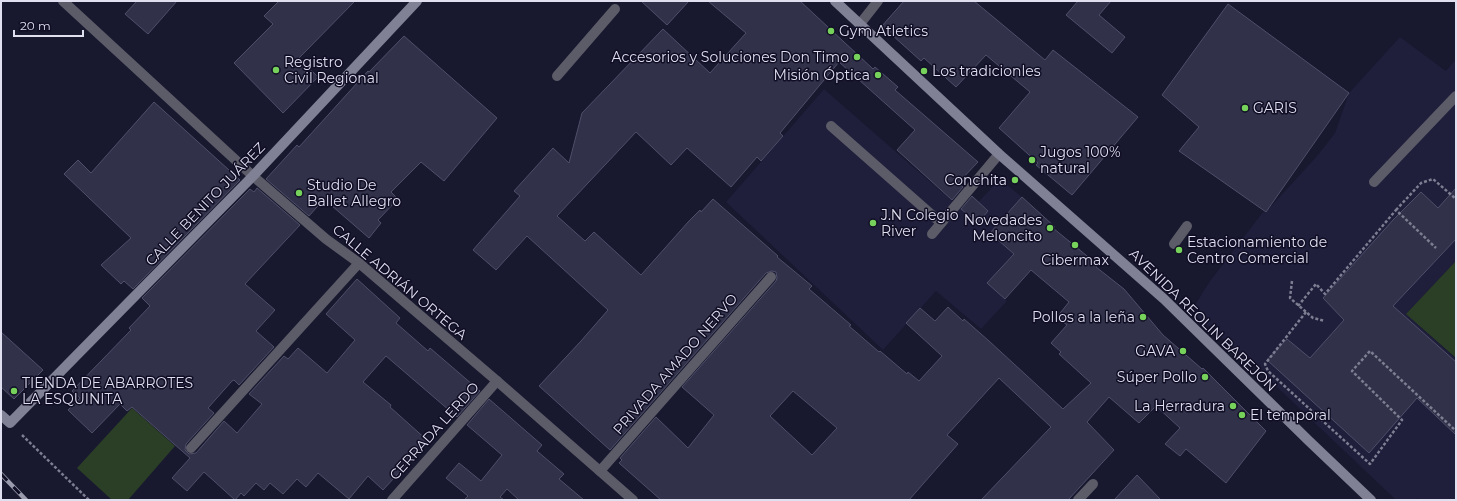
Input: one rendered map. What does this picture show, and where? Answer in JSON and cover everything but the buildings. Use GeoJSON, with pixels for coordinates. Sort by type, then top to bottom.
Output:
{"type":"FeatureCollection","features":[{"type":"Feature","properties":{"kind":"main road","name":"CALLE BENITO JUÁREZ"},"geometry":{"type":"LineString","coordinates":[[10,424],[252,176],[417,1]]}},
{"type":"Feature","properties":{"kind":"main road","name":"AVENIDA REOLIN BAREJON"},"geometry":{"type":"LineString","coordinates":[[835,1],[999,154],[1164,299],[1371,500]]}},
{"type":"Feature","properties":{"kind":"main road"},"geometry":{"type":"LineString","coordinates":[[1,415],[10,424]]}},
{"type":"Feature","properties":{"kind":"street","name":"CALLE ADRIÁN ORTEGA"},"geometry":{"type":"LineString","coordinates":[[63,1],[252,176],[326,239],[359,263],[633,500]]}},
{"type":"Feature","properties":{"kind":"street"},"geometry":{"type":"LineString","coordinates":[[860,24],[878,1]]}},
{"type":"Feature","properties":{"kind":"street"},"geometry":{"type":"LineString","coordinates":[[557,76],[615,9]]}},
{"type":"Feature","properties":{"kind":"street"},"geometry":{"type":"LineString","coordinates":[[1374,182],[1456,96]]}},
{"type":"Feature","properties":{"kind":"street"},"geometry":{"type":"LineString","coordinates":[[831,126],[941,223]]}},
{"type":"Feature","properties":{"kind":"street"},"geometry":{"type":"LineString","coordinates":[[932,234],[999,154]]}},
{"type":"Feature","properties":{"kind":"street"},"geometry":{"type":"LineString","coordinates":[[1174,244],[1187,226]]}},
{"type":"Feature","properties":{"kind":"street"},"geometry":{"type":"LineString","coordinates":[[191,448],[359,263]]}},
{"type":"Feature","properties":{"kind":"street","name":"PRIVADA AMADO NERVO"},"geometry":{"type":"LineString","coordinates":[[600,471],[771,277]]}},
{"type":"Feature","properties":{"kind":"street","name":"CERRADA LERDO"},"geometry":{"type":"LineString","coordinates":[[392,500],[497,381]]}},
{"type":"Feature","properties":{"kind":"street"},"geometry":{"type":"LineString","coordinates":[[1078,500],[1093,484]]}},
{"type":"Feature","properties":{"kind":"path"},"geometry":{"type":"LineString","coordinates":[[1298,306],[1316,284],[1325,294],[1396,210],[1421,183],[1433,179],[1456,199]]}},
{"type":"Feature","properties":{"kind":"path"},"geometry":{"type":"LineString","coordinates":[[1396,210],[1436,248]]}},
{"type":"Feature","properties":{"kind":"path"},"geometry":{"type":"LineString","coordinates":[[1292,281],[1290,298],[1313,318],[1326,321]]}},
{"type":"Feature","properties":{"kind":"path"},"geometry":{"type":"LineString","coordinates":[[1306,312],[1265,364],[1268,371],[1370,464],[1402,420],[1352,371],[1370,351],[1456,431]]}},
{"type":"Feature","properties":{"kind":"path"},"geometry":{"type":"LineString","coordinates":[[10,424],[89,500]]}},
{"type":"Feature","properties":{"kind":"shaded area"},"geometry":{"type":"Polygon","coordinates":[[[1400,37],[1446,71],[1456,59],[1456,261],[1406,314],[1456,359],[1456,500],[1419,500],[1417,498],[1416,500],[1396,500],[1261,372],[1191,311],[1210,281],[1263,212],[1265,213],[1317,156],[1335,133],[1349,93],[1400,37]]]}},
{"type":"Feature","properties":{"kind":"shaded area","name":"J.N Colegio River"},"geometry":{"type":"Polygon","coordinates":[[[824,89],[967,214],[1000,179],[1022,197],[990,233],[1014,254],[988,283],[1007,301],[981,329],[936,291],[883,350],[726,202],[824,89]]]}},
{"type":"Feature","properties":{"kind":"green space"},"geometry":{"type":"Polygon","coordinates":[[[1456,261],[1456,358],[1406,314],[1456,261]]]}},
{"type":"Feature","properties":{"kind":"green space"},"geometry":{"type":"Polygon","coordinates":[[[132,408],[175,446],[128,500],[112,500],[77,468],[132,408]]]}},
{"type":"Feature","properties":{"kind":"railway"},"geometry":{"type":"LineString","coordinates":[[1,474],[26,500]]}},
{"type":"Feature","properties":{"kind":"place","name":"Gym Atletics"},"geometry":{"type":"Point","coordinates":[831,31]}},
{"type":"Feature","properties":{"kind":"place","name":"Accesorios y Soluciones Don Timo"},"geometry":{"type":"Point","coordinates":[857,57]}},
{"type":"Feature","properties":{"kind":"place","name":"Registro Civil Regional"},"geometry":{"type":"Point","coordinates":[276,70]}},
{"type":"Feature","properties":{"kind":"place","name":"Los tradicionles"},"geometry":{"type":"Point","coordinates":[924,71]}},
{"type":"Feature","properties":{"kind":"place","name":"Misión Óptica"},"geometry":{"type":"Point","coordinates":[878,75]}},
{"type":"Feature","properties":{"kind":"place","name":"GARIS"},"geometry":{"type":"Point","coordinates":[1245,108]}},
{"type":"Feature","properties":{"kind":"place","name":"Jugos 100% natural"},"geometry":{"type":"Point","coordinates":[1032,160]}},
{"type":"Feature","properties":{"kind":"place","name":"Conchita"},"geometry":{"type":"Point","coordinates":[1015,180]}},
{"type":"Feature","properties":{"kind":"place","name":"Studio De Ballet Allegro"},"geometry":{"type":"Point","coordinates":[299,193]}},
{"type":"Feature","properties":{"kind":"place","name":"J.N Colegio River"},"geometry":{"type":"Point","coordinates":[873,223]}},
{"type":"Feature","properties":{"kind":"place","name":"Novedades Meloncito"},"geometry":{"type":"Point","coordinates":[1050,228]}},
{"type":"Feature","properties":{"kind":"place","name":"Cibermax"},"geometry":{"type":"Point","coordinates":[1075,245]}},
{"type":"Feature","properties":{"kind":"place","name":"Estacionamiento de Centro Comercial"},"geometry":{"type":"Point","coordinates":[1179,250]}},
{"type":"Feature","properties":{"kind":"place","name":"Pollos a la leña"},"geometry":{"type":"Point","coordinates":[1143,317]}},
{"type":"Feature","properties":{"kind":"place","name":"GAVA"},"geometry":{"type":"Point","coordinates":[1183,351]}},
{"type":"Feature","properties":{"kind":"place","name":"Súper Pollo"},"geometry":{"type":"Point","coordinates":[1205,377]}},
{"type":"Feature","properties":{"kind":"place","name":"TIENDA DE ABARROTES LA ESQUINITA"},"geometry":{"type":"Point","coordinates":[14,391]}},
{"type":"Feature","properties":{"kind":"place","name":"La Herradura"},"geometry":{"type":"Point","coordinates":[1233,406]}},
{"type":"Feature","properties":{"kind":"place","name":"El temporal"},"geometry":{"type":"Point","coordinates":[1242,415]}}]}
